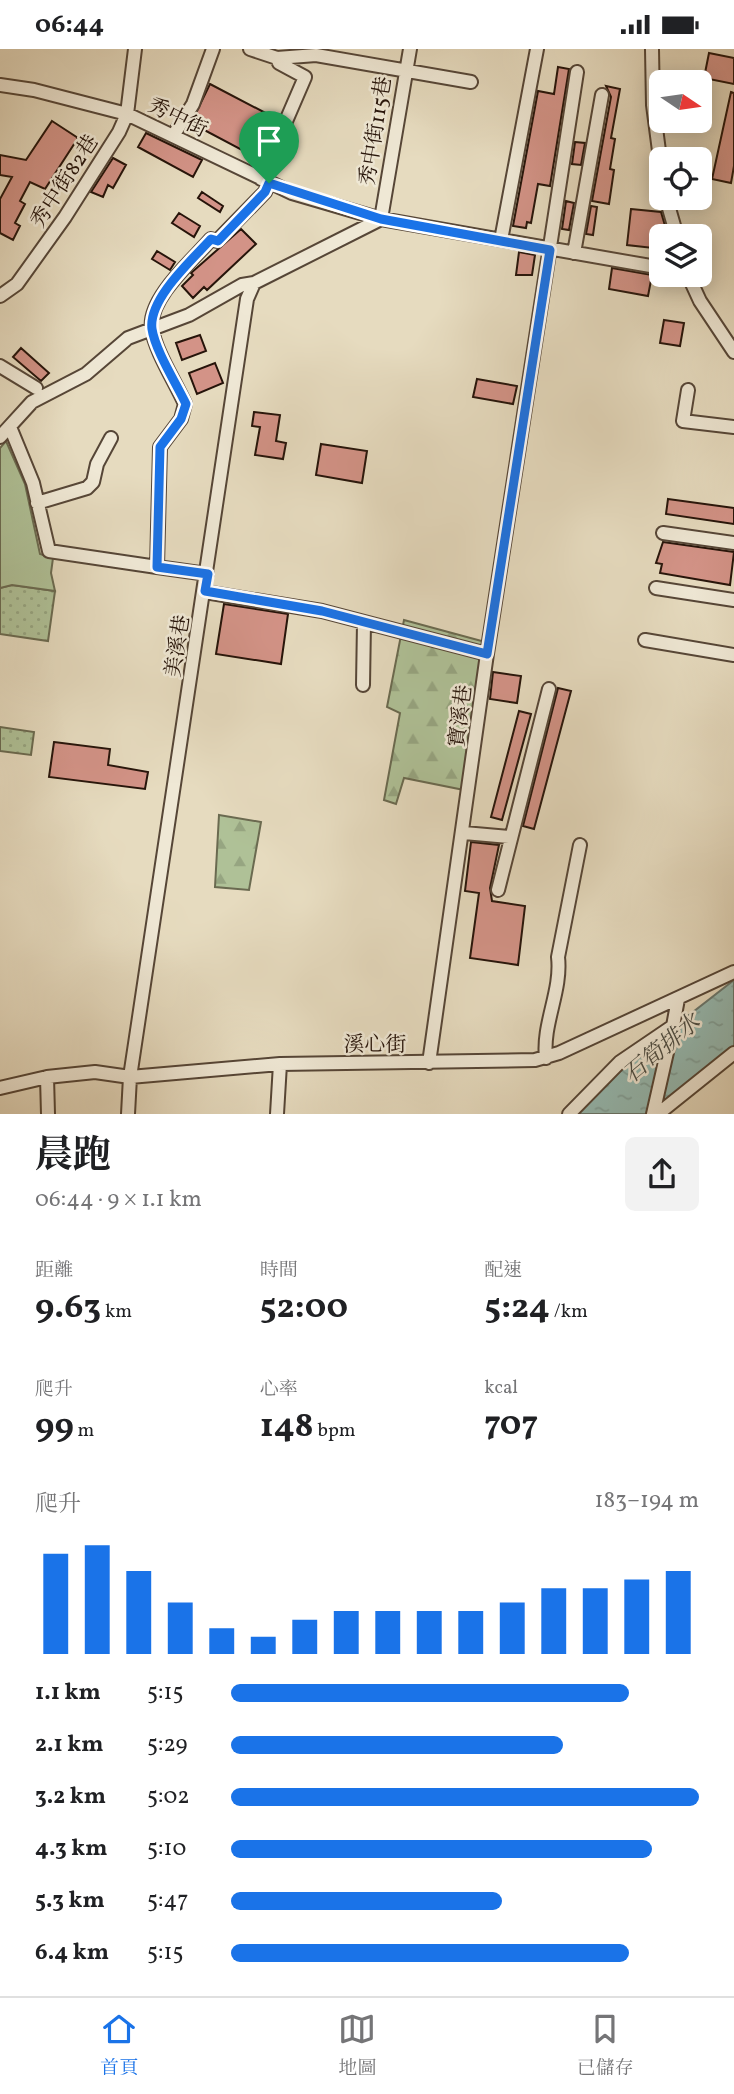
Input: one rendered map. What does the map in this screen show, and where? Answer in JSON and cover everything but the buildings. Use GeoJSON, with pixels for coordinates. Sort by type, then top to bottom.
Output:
{"type":"FeatureCollection","features":[{"type":"Feature","properties":{"kind":"street"},"geometry":{"type":"LineString","coordinates":[[127,114],[135,49]]}},
{"type":"Feature","properties":{"kind":"street"},"geometry":{"type":"LineString","coordinates":[[173,137],[193,104],[213,49]]}},
{"type":"Feature","properties":{"kind":"street"},"geometry":{"type":"LineString","coordinates":[[250,49],[277,58],[316,55],[471,82]]}},
{"type":"Feature","properties":{"kind":"street"},"geometry":{"type":"LineString","coordinates":[[364,63],[369,49]]}},
{"type":"Feature","properties":{"kind":"street","name":"秀中街115巷"},"geometry":{"type":"LineString","coordinates":[[381,219],[410,49]]}},
{"type":"Feature","properties":{"kind":"street"},"geometry":{"type":"LineString","coordinates":[[501,240],[537,49]]}},
{"type":"Feature","properties":{"kind":"street"},"geometry":{"type":"LineString","coordinates":[[652,49],[653,104],[659,147]]}},
{"type":"Feature","properties":{"kind":"street"},"geometry":{"type":"LineString","coordinates":[[157,567],[160,447],[181,419],[186,404],[152,330],[153,317],[166,290],[211,239],[218,241],[265,192],[265,181],[305,77],[279,63],[277,58]]}},
{"type":"Feature","properties":{"kind":"street","name":"寶溪巷"},"geometry":{"type":"LineString","coordinates":[[429,1063],[464,833],[487,654],[577,72]]}},
{"type":"Feature","properties":{"kind":"street","name":"秀中街"},"geometry":{"type":"LineString","coordinates":[[0,85],[34,90],[127,114],[265,181],[381,219],[649,266]]}},
{"type":"Feature","properties":{"kind":"street"},"geometry":{"type":"LineString","coordinates":[[575,253],[602,95]]}},
{"type":"Feature","properties":{"kind":"street","name":"秀中街82巷"},"geometry":{"type":"LineString","coordinates":[[0,296],[17,284],[65,217],[119,132],[127,114]]}},
{"type":"Feature","properties":{"kind":"street"},"geometry":{"type":"LineString","coordinates":[[0,437],[32,402],[86,374],[128,338],[189,315],[242,285],[254,283],[381,219]]}},
{"type":"Feature","properties":{"kind":"street","name":"美溪巷"},"geometry":{"type":"LineString","coordinates":[[128,1114],[130,1077],[208,574],[247,299],[254,283]]}},
{"type":"Feature","properties":{"kind":"street"},"geometry":{"type":"LineString","coordinates":[[694,287],[734,352]]}},
{"type":"Feature","properties":{"kind":"street"},"geometry":{"type":"LineString","coordinates":[[0,366],[36,388]]}},
{"type":"Feature","properties":{"kind":"street"},"geometry":{"type":"LineString","coordinates":[[688,390],[683,421],[734,427]]}},
{"type":"Feature","properties":{"kind":"street"},"geometry":{"type":"LineString","coordinates":[[10,427],[33,483],[46,547],[51,553],[208,574]]}},
{"type":"Feature","properties":{"kind":"street"},"geometry":{"type":"LineString","coordinates":[[37,503],[88,488],[111,438]]}},
{"type":"Feature","properties":{"kind":"street"},"geometry":{"type":"LineString","coordinates":[[663,533],[734,543]]}},
{"type":"Feature","properties":{"kind":"street"},"geometry":{"type":"LineString","coordinates":[[656,588],[734,600]]}},
{"type":"Feature","properties":{"kind":"street"},"geometry":{"type":"LineString","coordinates":[[205,591],[322,611],[487,654]]}},
{"type":"Feature","properties":{"kind":"street"},"geometry":{"type":"LineString","coordinates":[[363,685],[364,623]]}},
{"type":"Feature","properties":{"kind":"street"},"geometry":{"type":"LineString","coordinates":[[645,640],[734,655]]}},
{"type":"Feature","properties":{"kind":"street"},"geometry":{"type":"LineString","coordinates":[[498,890],[509,837],[549,689]]}},
{"type":"Feature","properties":{"kind":"street"},"geometry":{"type":"LineString","coordinates":[[464,833],[509,837]]}},
{"type":"Feature","properties":{"kind":"street"},"geometry":{"type":"LineString","coordinates":[[546,1058],[544,1043],[580,845]]}},
{"type":"Feature","properties":{"kind":"street","name":"溪心街"},"geometry":{"type":"LineString","coordinates":[[0,1088],[47,1077],[95,1072],[130,1077],[280,1064],[429,1063],[546,1058],[734,971]]}},
{"type":"Feature","properties":{"kind":"street"},"geometry":{"type":"LineString","coordinates":[[653,1114],[678,999]]}},
{"type":"Feature","properties":{"kind":"street"},"geometry":{"type":"LineString","coordinates":[[569,1114],[620,1062],[673,1025]]}},
{"type":"Feature","properties":{"kind":"street"},"geometry":{"type":"LineString","coordinates":[[658,1114],[734,1053]]}},
{"type":"Feature","properties":{"kind":"street"},"geometry":{"type":"LineString","coordinates":[[277,1114],[280,1064]]}},
{"type":"Feature","properties":{"kind":"street"},"geometry":{"type":"LineString","coordinates":[[47,1077],[48,1114]]}},
{"type":"Feature","properties":{"kind":"green space"},"geometry":{"type":"Polygon","coordinates":[[[6,441],[25,484],[40,554],[53,558],[51,573],[55,591],[12,585],[0,588],[0,448],[6,441]]]}},
{"type":"Feature","properties":{"kind":"green space"},"geometry":{"type":"Polygon","coordinates":[[[12,585],[55,591],[48,641],[0,634],[0,588],[12,585]]]}},
{"type":"Feature","properties":{"kind":"green space"},"geometry":{"type":"Polygon","coordinates":[[[404,620],[489,643],[469,791],[404,778],[396,804],[384,800],[400,713],[387,707],[404,620]]]}},
{"type":"Feature","properties":{"kind":"green space"},"geometry":{"type":"Polygon","coordinates":[[[0,727],[34,732],[31,755],[0,751],[0,727]]]}},
{"type":"Feature","properties":{"kind":"green space"},"geometry":{"type":"Polygon","coordinates":[[[219,815],[261,822],[249,890],[215,887],[219,815]]]}},
{"type":"Feature","properties":{"kind":"water","name":"石筍排水"},"geometry":{"type":"Polygon","coordinates":[[[734,980],[734,1046],[660,1114],[578,1114],[616,1072],[734,980]]]}},
{"type":"Feature","properties":{"kind":"route"},"geometry":{"type":"LineString","coordinates":[[269,183],[292,193],[381,219],[550,250],[487,654],[322,611],[205,591],[208,574],[157,567],[160,447],[181,419],[186,404],[153,334],[153,317],[170,285],[211,239],[218,241],[265,192],[269,183]]}}]}
